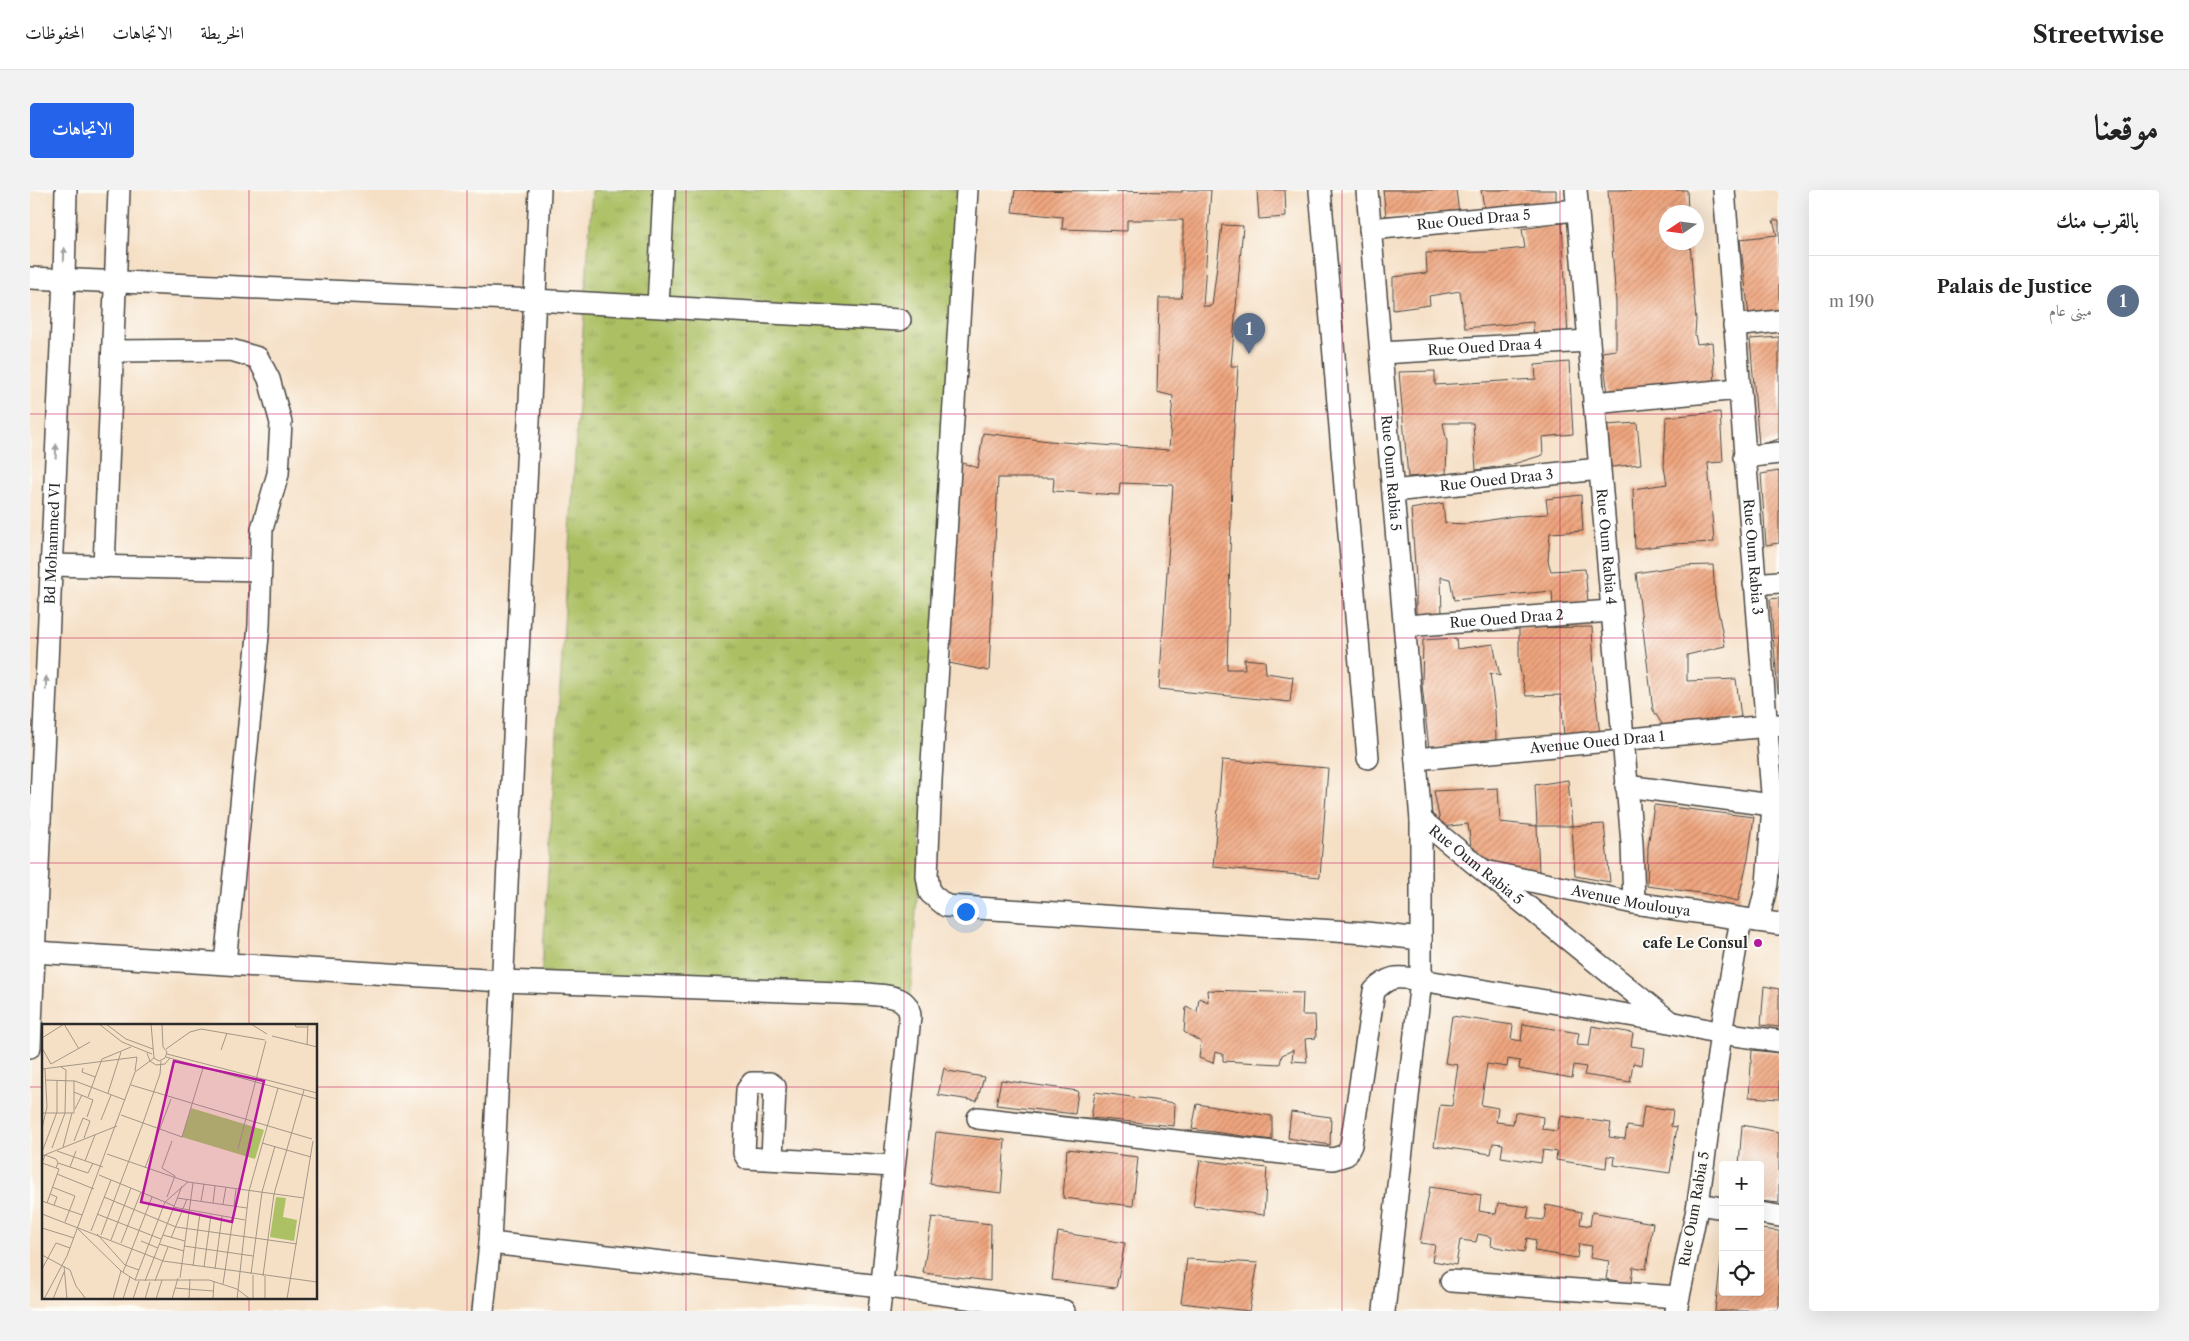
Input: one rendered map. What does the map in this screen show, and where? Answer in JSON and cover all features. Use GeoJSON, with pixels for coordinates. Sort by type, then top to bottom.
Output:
{"type":"FeatureCollection","features":[{"type":"Feature","properties":{"kind":"street","name":"Bd Mohammed VI"},"geometry":{"type":"LineString","coordinates":[[30,1047],[64,279],[66,190]]}},
{"type":"Feature","properties":{"kind":"street"},"geometry":{"type":"LineString","coordinates":[[104,566],[118,190]]}},
{"type":"Feature","properties":{"kind":"street"},"geometry":{"type":"LineString","coordinates":[[483,1311],[490,1243],[540,190]]}},
{"type":"Feature","properties":{"kind":"street"},"geometry":{"type":"LineString","coordinates":[[658,306],[664,190]]}},
{"type":"Feature","properties":{"kind":"street"},"geometry":{"type":"LineString","coordinates":[[967,190],[931,770],[927,876],[930,892],[946,906],[1366,933],[1421,939]]}},
{"type":"Feature","properties":{"kind":"street"},"geometry":{"type":"LineString","coordinates":[[1320,190],[1368,758]]}},
{"type":"Feature","properties":{"kind":"street","name":"Rue Oum Rabia 5"},"geometry":{"type":"LineString","coordinates":[[1367,190],[1421,820],[1670,1022],[1721,1033],[1698,1204],[1677,1304]]}},
{"type":"Feature","properties":{"kind":"street","name":"Rue Oum Rabia 3"},"geometry":{"type":"LineString","coordinates":[[1721,1033],[1750,920],[1767,884],[1776,806],[1772,726],[1754,584],[1738,389],[1727,190]]}},
{"type":"Feature","properties":{"kind":"street","name":"Rue Oued Draa 5"},"geometry":{"type":"LineString","coordinates":[[1370,229],[1577,200]]}},
{"type":"Feature","properties":{"kind":"street","name":"Rue Oum Rabia 4"},"geometry":{"type":"LineString","coordinates":[[1577,200],[1634,903]]}},
{"type":"Feature","properties":{"kind":"street"},"geometry":{"type":"LineString","coordinates":[[30,278],[534,300],[900,320]]}},
{"type":"Feature","properties":{"kind":"street"},"geometry":{"type":"LineString","coordinates":[[1734,326],[1779,322]]}},
{"type":"Feature","properties":{"kind":"street","name":"Rue Oued Draa 4"},"geometry":{"type":"LineString","coordinates":[[1381,353],[1588,341]]}},
{"type":"Feature","properties":{"kind":"street"},"geometry":{"type":"LineString","coordinates":[[112,351],[231,350],[258,358],[269,379],[281,423],[278,474],[262,529],[259,570],[259,626],[225,964]]}},
{"type":"Feature","properties":{"kind":"street"},"geometry":{"type":"LineString","coordinates":[[1594,403],[1738,389]]}},
{"type":"Feature","properties":{"kind":"street"},"geometry":{"type":"LineString","coordinates":[[1744,457],[1779,453]]}},
{"type":"Feature","properties":{"kind":"street","name":"Rue Oued Draa 3"},"geometry":{"type":"LineString","coordinates":[[1393,491],[1599,469]]}},
{"type":"Feature","properties":{"kind":"street"},"geometry":{"type":"LineString","coordinates":[[51,565],[259,570]]}},
{"type":"Feature","properties":{"kind":"street"},"geometry":{"type":"LineString","coordinates":[[1754,584],[1779,582]]}},
{"type":"Feature","properties":{"kind":"street","name":"Rue Oued Draa 2"},"geometry":{"type":"LineString","coordinates":[[1404,626],[1611,611]]}},
{"type":"Feature","properties":{"kind":"street","name":"Avenue Oued Draa 1"},"geometry":{"type":"LineString","coordinates":[[1416,759],[1772,726]]}},
{"type":"Feature","properties":{"kind":"street"},"geometry":{"type":"LineString","coordinates":[[1626,786],[1776,806]]}},
{"type":"Feature","properties":{"kind":"street"},"geometry":{"type":"LineString","coordinates":[[1384,1311],[1421,980],[1421,820]]}},
{"type":"Feature","properties":{"kind":"street","name":"Avenue Moulouya"},"geometry":{"type":"LineString","coordinates":[[1486,871],[1634,903],[1779,924]]}},
{"type":"Feature","properties":{"kind":"street"},"geometry":{"type":"LineString","coordinates":[[34,952],[502,981],[867,994],[901,999],[907,1005],[910,1017],[879,1311]]}},
{"type":"Feature","properties":{"kind":"street"},"geometry":{"type":"LineString","coordinates":[[978,1118],[1333,1159],[1346,1155],[1351,1145],[1374,991],[1385,980],[1396,976],[1670,1022]]}},
{"type":"Feature","properties":{"kind":"street"},"geometry":{"type":"LineString","coordinates":[[1721,1033],[1779,1041]]}},
{"type":"Feature","properties":{"kind":"street"},"geometry":{"type":"LineString","coordinates":[[772,1159],[893,1166]]}},
{"type":"Feature","properties":{"kind":"street"},"geometry":{"type":"LineString","coordinates":[[1698,1204],[1719,1207]]}},
{"type":"Feature","properties":{"kind":"street"},"geometry":{"type":"LineString","coordinates":[[1764,1214],[1779,1216]]}},
{"type":"Feature","properties":{"kind":"street"},"geometry":{"type":"LineString","coordinates":[[490,1243],[881,1286],[1064,1311]]}},
{"type":"Feature","properties":{"kind":"street"},"geometry":{"type":"LineString","coordinates":[[1451,1281],[1677,1304]]}},
{"type":"Feature","properties":{"kind":"green space"},"geometry":{"type":"Polygon","coordinates":[[[592,190],[962,190],[910,1005],[541,981],[592,190]]]}},
{"type":"Feature","properties":{"kind":"building"},"geometry":{"type":"Polygon","coordinates":[[[1015,190],[1182,192],[1182,190],[1211,190],[1203,306],[1212,306],[1222,225],[1243,226],[1231,366],[1238,366],[1233,443],[1227,669],[1245,669],[1244,659],[1265,661],[1266,673],[1293,677],[1290,702],[1159,689],[1173,485],[1120,483],[1119,495],[1053,491],[1054,478],[998,478],[989,671],[949,663],[953,460],[978,468],[983,433],[1049,441],[1169,450],[1173,396],[1157,392],[1159,298],[1181,298],[1183,288],[1183,220],[1127,220],[1127,231],[1062,229],[1063,217],[1012,212],[1015,190]]]}},
{"type":"Feature","properties":{"kind":"building"},"geometry":{"type":"Polygon","coordinates":[[[1257,190],[1285,190],[1286,217],[1259,219],[1257,190]]]}},
{"type":"Feature","properties":{"kind":"building"},"geometry":{"type":"Polygon","coordinates":[[[1383,190],[1456,190],[1459,213],[1386,216],[1383,190]]]}},
{"type":"Feature","properties":{"kind":"building"},"geometry":{"type":"Polygon","coordinates":[[[1481,190],[1556,190],[1556,201],[1485,212],[1481,190]]]}},
{"type":"Feature","properties":{"kind":"building"},"geometry":{"type":"Polygon","coordinates":[[[1608,190],[1687,190],[1688,205],[1659,205],[1659,250],[1691,250],[1696,320],[1695,334],[1697,344],[1712,342],[1715,383],[1609,400],[1602,352],[1616,350],[1616,303],[1608,190]]]}},
{"type":"Feature","properties":{"kind":"building"},"geometry":{"type":"Polygon","coordinates":[[[1773,220],[1779,220],[1779,314],[1749,316],[1740,239],[1777,235],[1773,220]]]}},
{"type":"Feature","properties":{"kind":"building"},"geometry":{"type":"Polygon","coordinates":[[[1562,223],[1568,337],[1534,342],[1533,322],[1465,328],[1460,291],[1429,296],[1430,305],[1393,310],[1393,277],[1427,273],[1426,253],[1488,252],[1525,248],[1522,229],[1562,223]]]}},
{"type":"Feature","properties":{"kind":"building"},"geometry":{"type":"Polygon","coordinates":[[[1779,337],[1779,439],[1759,445],[1750,339],[1779,337]]]}},
{"type":"Feature","properties":{"kind":"building"},"geometry":{"type":"Polygon","coordinates":[[[1569,362],[1573,434],[1542,437],[1543,455],[1510,465],[1476,470],[1473,423],[1443,423],[1447,442],[1446,474],[1408,477],[1399,372],[1435,371],[1435,385],[1536,379],[1535,365],[1569,362]]]}},
{"type":"Feature","properties":{"kind":"building"},"geometry":{"type":"Polygon","coordinates":[[[1720,412],[1723,462],[1708,463],[1714,542],[1673,544],[1635,549],[1633,489],[1667,484],[1664,467],[1666,417],[1720,412]]]}},
{"type":"Feature","properties":{"kind":"building"},"geometry":{"type":"Polygon","coordinates":[[[1637,423],[1641,464],[1611,467],[1606,425],[1637,423]]]}},
{"type":"Feature","properties":{"kind":"building"},"geometry":{"type":"Polygon","coordinates":[[[1779,471],[1779,543],[1766,545],[1761,474],[1779,471]]]}},
{"type":"Feature","properties":{"kind":"building"},"geometry":{"type":"Polygon","coordinates":[[[1581,495],[1583,531],[1550,533],[1548,561],[1551,571],[1585,569],[1588,602],[1553,608],[1552,591],[1454,600],[1450,579],[1441,577],[1442,616],[1416,617],[1416,578],[1411,509],[1443,503],[1445,523],[1467,524],[1514,516],[1548,514],[1546,499],[1581,495]]]}},
{"type":"Feature","properties":{"kind":"building"},"geometry":{"type":"Polygon","coordinates":[[[1713,565],[1715,596],[1725,646],[1687,655],[1687,681],[1736,679],[1741,717],[1694,725],[1664,727],[1653,710],[1636,573],[1679,566],[1713,565]]]}},
{"type":"Feature","properties":{"kind":"building"},"geometry":{"type":"Polygon","coordinates":[[[1779,598],[1779,693],[1778,693],[1770,599],[1779,598]]]}},
{"type":"Feature","properties":{"kind":"building"},"geometry":{"type":"Polygon","coordinates":[[[1592,627],[1595,692],[1600,735],[1564,737],[1561,695],[1526,696],[1519,664],[1519,628],[1592,627]]]}},
{"type":"Feature","properties":{"kind":"building"},"geometry":{"type":"Polygon","coordinates":[[[1456,638],[1457,649],[1493,644],[1500,676],[1490,673],[1495,711],[1496,740],[1429,750],[1422,684],[1423,640],[1456,638]]]}},
{"type":"Feature","properties":{"kind":"building"},"geometry":{"type":"Polygon","coordinates":[[[1222,760],[1328,768],[1320,877],[1213,867],[1222,760]]]}},
{"type":"Feature","properties":{"kind":"building"},"geometry":{"type":"Polygon","coordinates":[[[1568,780],[1572,826],[1537,826],[1535,785],[1568,780]]]}},
{"type":"Feature","properties":{"kind":"building"},"geometry":{"type":"Polygon","coordinates":[[[1498,788],[1500,822],[1537,826],[1539,873],[1506,866],[1472,853],[1468,824],[1441,827],[1434,791],[1498,788]]]}},
{"type":"Feature","properties":{"kind":"building"},"geometry":{"type":"Polygon","coordinates":[[[1654,805],[1754,817],[1748,859],[1738,901],[1707,894],[1647,886],[1648,847],[1654,805]]]}},
{"type":"Feature","properties":{"kind":"building"},"geometry":{"type":"Polygon","coordinates":[[[1604,824],[1610,882],[1575,876],[1572,826],[1604,824]]]}},
{"type":"Feature","properties":{"kind":"building"},"geometry":{"type":"Polygon","coordinates":[[[1764,986],[1779,989],[1779,1027],[1761,1025],[1764,986]]]}},
{"type":"Feature","properties":{"kind":"building"},"geometry":{"type":"Polygon","coordinates":[[[1207,990],[1303,993],[1302,1015],[1315,1015],[1316,1038],[1305,1039],[1307,1062],[1292,1061],[1293,1050],[1282,1055],[1280,1064],[1223,1061],[1223,1054],[1215,1052],[1213,1063],[1199,1058],[1201,1042],[1184,1032],[1186,1007],[1197,1012],[1199,998],[1208,1002],[1207,990]]]}},
{"type":"Feature","properties":{"kind":"building"},"geometry":{"type":"Polygon","coordinates":[[[1452,1016],[1513,1025],[1511,1039],[1521,1041],[1523,1024],[1579,1033],[1577,1045],[1589,1046],[1592,1026],[1633,1033],[1631,1046],[1644,1048],[1642,1065],[1633,1063],[1630,1082],[1584,1075],[1586,1067],[1574,1065],[1572,1078],[1519,1069],[1520,1061],[1508,1059],[1507,1067],[1487,1064],[1481,1105],[1498,1108],[1496,1122],[1513,1124],[1515,1112],[1543,1117],[1542,1129],[1557,1131],[1560,1116],[1611,1123],[1609,1137],[1625,1139],[1627,1126],[1641,1128],[1644,1106],[1673,1110],[1671,1126],[1677,1127],[1670,1173],[1614,1165],[1615,1157],[1607,1156],[1606,1168],[1556,1160],[1557,1152],[1543,1150],[1541,1163],[1501,1157],[1503,1144],[1493,1143],[1491,1154],[1434,1146],[1440,1105],[1452,1106],[1458,1065],[1445,1063],[1452,1016]]]}},
{"type":"Feature","properties":{"kind":"building"},"geometry":{"type":"Polygon","coordinates":[[[1752,1050],[1779,1053],[1779,1099],[1749,1097],[1752,1050]]]}},
{"type":"Feature","properties":{"kind":"building"},"geometry":{"type":"Polygon","coordinates":[[[944,1068],[948,1071],[984,1077],[977,1101],[938,1095],[944,1068]]]}},
{"type":"Feature","properties":{"kind":"building"},"geometry":{"type":"Polygon","coordinates":[[[1001,1080],[1078,1091],[1075,1114],[996,1105],[1001,1080]]]}},
{"type":"Feature","properties":{"kind":"building"},"geometry":{"type":"Polygon","coordinates":[[[1095,1092],[1175,1103],[1174,1126],[1091,1118],[1095,1092]]]}},
{"type":"Feature","properties":{"kind":"building"},"geometry":{"type":"Polygon","coordinates":[[[1197,1104],[1272,1116],[1272,1140],[1192,1129],[1197,1104]]]}},
{"type":"Feature","properties":{"kind":"building"},"geometry":{"type":"Polygon","coordinates":[[[1291,1112],[1331,1117],[1330,1145],[1288,1138],[1291,1112]]]}},
{"type":"Feature","properties":{"kind":"building"},"geometry":{"type":"Polygon","coordinates":[[[1742,1125],[1779,1132],[1779,1203],[1764,1201],[1764,1161],[1739,1161],[1742,1125]]]}},
{"type":"Feature","properties":{"kind":"building"},"geometry":{"type":"Polygon","coordinates":[[[936,1132],[1005,1140],[1001,1193],[930,1184],[936,1132]]]}},
{"type":"Feature","properties":{"kind":"building"},"geometry":{"type":"Polygon","coordinates":[[[1067,1149],[1138,1157],[1133,1206],[1063,1198],[1067,1149]]]}},
{"type":"Feature","properties":{"kind":"building"},"geometry":{"type":"Polygon","coordinates":[[[1200,1160],[1267,1168],[1264,1215],[1193,1206],[1200,1160]]]}},
{"type":"Feature","properties":{"kind":"building"},"geometry":{"type":"Polygon","coordinates":[[[1430,1187],[1481,1195],[1479,1211],[1496,1214],[1498,1203],[1529,1207],[1527,1218],[1544,1220],[1546,1205],[1582,1212],[1580,1224],[1590,1226],[1592,1212],[1653,1223],[1646,1269],[1633,1267],[1631,1283],[1606,1279],[1609,1261],[1590,1258],[1592,1246],[1579,1244],[1577,1258],[1534,1251],[1536,1240],[1527,1238],[1524,1252],[1491,1246],[1492,1237],[1478,1234],[1476,1242],[1460,1240],[1456,1265],[1432,1261],[1435,1245],[1420,1243],[1430,1187]]]}},
{"type":"Feature","properties":{"kind":"building"},"geometry":{"type":"Polygon","coordinates":[[[932,1217],[991,1224],[990,1281],[923,1273],[932,1217]]]}},
{"type":"Feature","properties":{"kind":"building"},"geometry":{"type":"Polygon","coordinates":[[[1764,1229],[1779,1231],[1779,1311],[1715,1311],[1719,1277],[1719,1296],[1764,1296],[1764,1229]]]}},
{"type":"Feature","properties":{"kind":"building"},"geometry":{"type":"Polygon","coordinates":[[[1058,1232],[1125,1243],[1116,1288],[1052,1280],[1058,1232]]]}},
{"type":"Feature","properties":{"kind":"building"},"geometry":{"type":"Polygon","coordinates":[[[1187,1259],[1258,1263],[1249,1311],[1181,1303],[1187,1259]]]}},
{"type":"Feature","properties":{"kind":"place","name":"Palais de Justice"},"geometry":{"type":"Point","coordinates":[1249,354]}},
{"type":"Feature","properties":{"kind":"place","name":"cafe Le Consul"},"geometry":{"type":"Point","coordinates":[1758,943]}}]}
